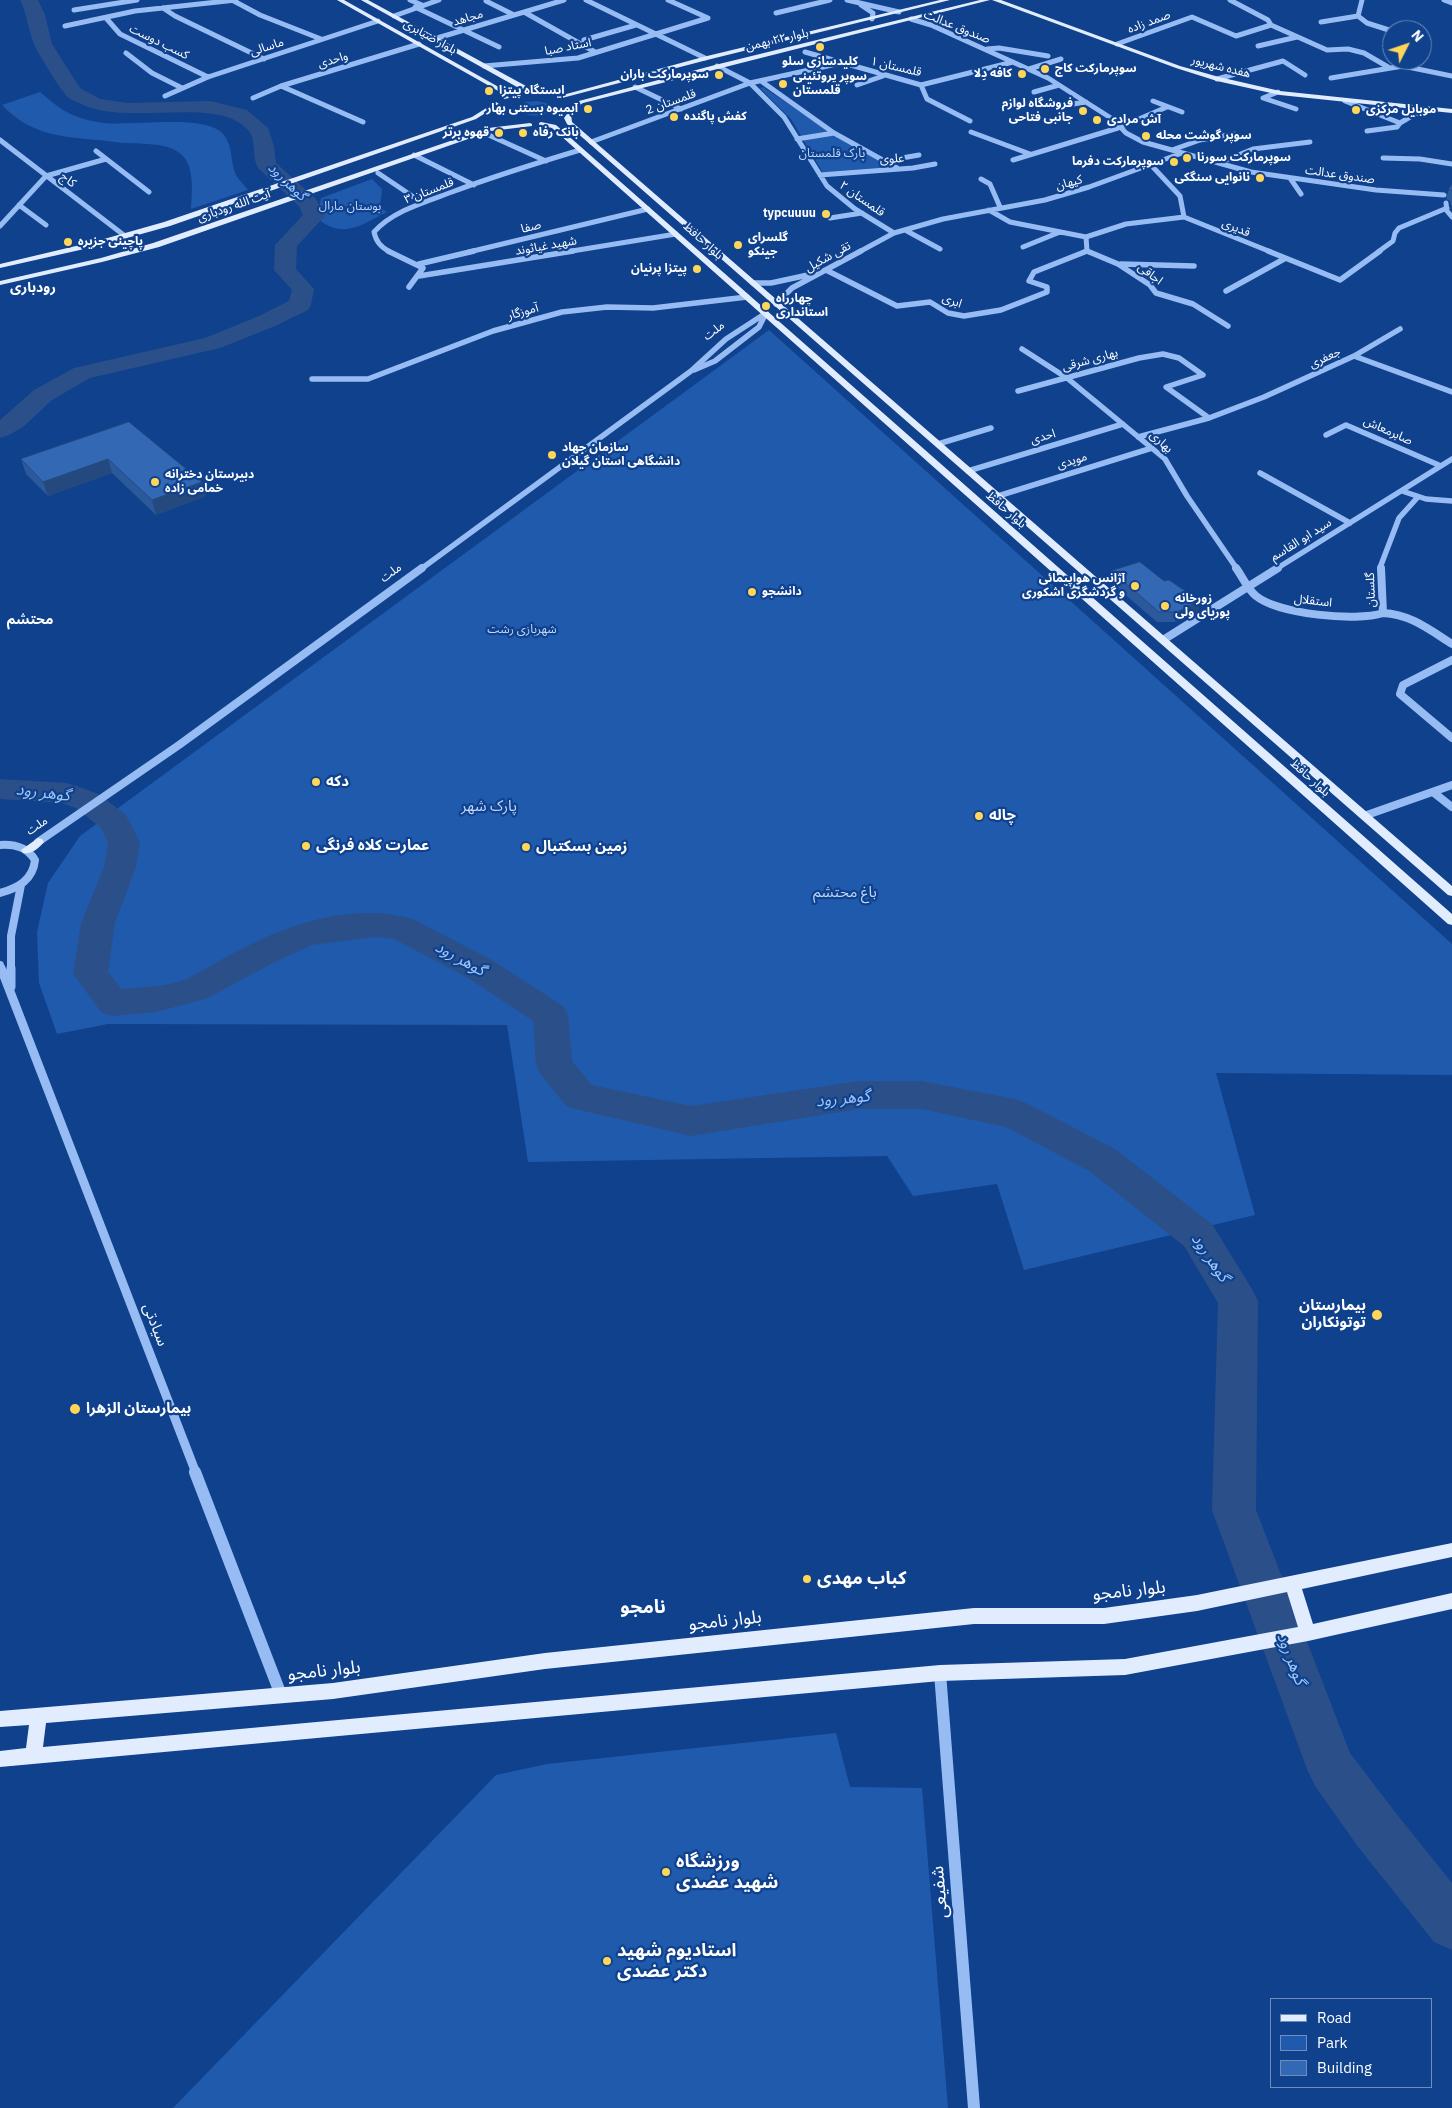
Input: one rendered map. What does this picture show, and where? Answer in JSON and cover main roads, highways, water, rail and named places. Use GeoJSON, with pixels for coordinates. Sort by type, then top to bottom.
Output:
{"type":"FeatureCollection","features":[{"type":"Feature","properties":{"kind":"main road","name":"بلوار ضیابری"},"geometry":{"type":"LineString","coordinates":[[340,0],[502,91],[506,98]]}},
{"type":"Feature","properties":{"kind":"main road","name":"بلوار ضیابری"},"geometry":{"type":"LineString","coordinates":[[364,0],[484,66],[537,92]]}},
{"type":"Feature","properties":{"kind":"main road","name":"بلوار ۲۲ بهمن"},"geometry":{"type":"LineString","coordinates":[[562,96],[705,58],[947,0]]}},
{"type":"Feature","properties":{"kind":"main road","name":"بلوار ۲۲ بهمن"},"geometry":{"type":"LineString","coordinates":[[574,106],[580,102],[716,66],[987,0]]}},
{"type":"Feature","properties":{"kind":"main road","name":"هفده شهریور"},"geometry":{"type":"LineString","coordinates":[[995,0],[1216,79],[1278,92],[1345,101],[1452,111]]}},
{"type":"Feature","properties":{"kind":"main road"},"geometry":{"type":"LineString","coordinates":[[899,12],[911,19]]}},
{"type":"Feature","properties":{"kind":"main road"},"geometry":{"type":"LineString","coordinates":[[705,58],[716,66]]}},
{"type":"Feature","properties":{"kind":"main road","name":"آیت الله رودباری"},"geometry":{"type":"LineString","coordinates":[[0,266],[125,236],[248,196],[476,117],[515,94],[537,92]]}},
{"type":"Feature","properties":{"kind":"main road"},"geometry":{"type":"LineString","coordinates":[[503,120],[541,124],[557,121],[569,115],[573,111],[574,106],[570,100],[554,94]]}},
{"type":"Feature","properties":{"kind":"main road"},"geometry":{"type":"LineString","coordinates":[[496,104],[493,109],[496,115]]}},
{"type":"Feature","properties":{"kind":"main road","name":"بلوار حافظ"},"geometry":{"type":"LineString","coordinates":[[569,115],[567,118],[569,123],[1452,892]]}},
{"type":"Feature","properties":{"kind":"main road","name":"آیت الله رودباری"},"geometry":{"type":"LineString","coordinates":[[0,284],[141,250],[482,132],[502,127],[530,124]]}},
{"type":"Feature","properties":{"kind":"main road","name":"بلوار حافظ"},"geometry":{"type":"LineString","coordinates":[[541,124],[554,126],[1452,921]]}},
{"type":"Feature","properties":{"kind":"main road"},"geometry":{"type":"LineString","coordinates":[[394,146],[414,155]]}},
{"type":"Feature","properties":{"kind":"main road"},"geometry":{"type":"LineString","coordinates":[[766,313],[776,304]]}},
{"type":"Feature","properties":{"kind":"main road"},"geometry":{"type":"LineString","coordinates":[[903,435],[921,430]]}},
{"type":"Feature","properties":{"kind":"main road"},"geometry":{"type":"LineString","coordinates":[[1144,648],[1163,640]]}},
{"type":"Feature","properties":{"kind":"main road","name":"ملت"},"geometry":{"type":"LineString","coordinates":[[27,850],[38,842]]}},
{"type":"Feature","properties":{"kind":"main road","name":"بلوار نامجو"},"geometry":{"type":"LineString","coordinates":[[0,1719],[333,1691],[545,1661],[974,1616],[1104,1616],[1197,1603],[1452,1550]]}},
{"type":"Feature","properties":{"kind":"main road"},"geometry":{"type":"LineString","coordinates":[[1292,1583],[1308,1633]]}},
{"type":"Feature","properties":{"kind":"main road"},"geometry":{"type":"LineString","coordinates":[[0,1759],[940,1673],[1125,1667],[1308,1633],[1452,1601]]}},
{"type":"Feature","properties":{"kind":"main road"},"geometry":{"type":"LineString","coordinates":[[33,1756],[39,1716]]}},
{"type":"Feature","properties":{"kind":"waterway","name":"گوهر رود"},"geometry":{"type":"LineString","coordinates":[[0,430],[14,422],[43,395],[82,373],[212,343],[267,321],[300,305],[303,289],[285,270],[286,245],[314,216],[309,203],[266,165],[264,146],[258,128],[240,114],[210,107],[128,109],[95,104],[73,92],[43,44],[36,15],[29,0]]}},
{"type":"Feature","properties":{"kind":"waterway","name":"گوهر رود"},"geometry":{"type":"LineString","coordinates":[[0,789],[66,793],[87,801],[114,822],[124,843],[120,867],[98,923],[90,974],[113,1003],[156,999],[194,990],[259,955],[305,934],[338,928],[374,925],[401,928],[480,969],[550,1015],[554,1065],[580,1097],[691,1121],[859,1095],[921,1095],[1015,1114],[1102,1160],[1198,1235],[1238,1301],[1234,1510],[1332,1769],[1377,1830],[1452,1924]]}},
{"type":"Feature","properties":{"kind":"place","name":"کلیدسازی سلو"},"geometry":{"type":"Point","coordinates":[820,47]}},
{"type":"Feature","properties":{"kind":"place","name":"سوپرمارکت کاج"},"geometry":{"type":"Point","coordinates":[1045,69]}},
{"type":"Feature","properties":{"kind":"place","name":"کافه دِلا"},"geometry":{"type":"Point","coordinates":[1022,74]}},
{"type":"Feature","properties":{"kind":"place","name":"سوپرمارکت باران"},"geometry":{"type":"Point","coordinates":[719,75]}},
{"type":"Feature","properties":{"kind":"place","name":"سوپر پروتئینی قلمستان"},"geometry":{"type":"Point","coordinates":[783,84]}},
{"type":"Feature","properties":{"kind":"place","name":"ایستگاه پیتزا"},"geometry":{"type":"Point","coordinates":[489,91]}},
{"type":"Feature","properties":{"kind":"place","name":"آبمیوه بستنی بهار"},"geometry":{"type":"Point","coordinates":[588,109]}},
{"type":"Feature","properties":{"kind":"place","name":"موبایل مرکزی"},"geometry":{"type":"Point","coordinates":[1356,110]}},
{"type":"Feature","properties":{"kind":"place","name":"فروشگاه لوازم جانبی فتاحی"},"geometry":{"type":"Point","coordinates":[1083,111]}},
{"type":"Feature","properties":{"kind":"place","name":"کفش پاگنده"},"geometry":{"type":"Point","coordinates":[674,117]}},
{"type":"Feature","properties":{"kind":"place","name":"آش مرادی"},"geometry":{"type":"Point","coordinates":[1097,120]}},
{"type":"Feature","properties":{"kind":"place","name":"قهوه برتر"},"geometry":{"type":"Point","coordinates":[499,133]}},
{"type":"Feature","properties":{"kind":"place","name":"بانک رفاه"},"geometry":{"type":"Point","coordinates":[523,133]}},
{"type":"Feature","properties":{"kind":"place","name":"سوپر گوشت محله"},"geometry":{"type":"Point","coordinates":[1146,136]}},
{"type":"Feature","properties":{"kind":"place","name":"سوپرمارکت سورنا"},"geometry":{"type":"Point","coordinates":[1187,158]}},
{"type":"Feature","properties":{"kind":"place","name":"سوپرمارکت دفرما"},"geometry":{"type":"Point","coordinates":[1174,162]}},
{"type":"Feature","properties":{"kind":"place","name":"نانوایی سنگکی"},"geometry":{"type":"Point","coordinates":[1260,178]}},
{"type":"Feature","properties":{"kind":"place","name":"typcuuuu"},"geometry":{"type":"Point","coordinates":[826,214]}},
{"type":"Feature","properties":{"kind":"place","name":"پاچینی جزیره"},"geometry":{"type":"Point","coordinates":[68,242]}},
{"type":"Feature","properties":{"kind":"place","name":"گلسرای جینکو"},"geometry":{"type":"Point","coordinates":[738,245]}},
{"type":"Feature","properties":{"kind":"place","name":"پیتزا پرنیان"},"geometry":{"type":"Point","coordinates":[697,269]}},
{"type":"Feature","properties":{"kind":"place","name":"چهارراه استانداری"},"geometry":{"type":"Point","coordinates":[766,306]}},
{"type":"Feature","properties":{"kind":"place","name":"سازمان جهاد دانشگاهی استان گیلان"},"geometry":{"type":"Point","coordinates":[552,455]}},
{"type":"Feature","properties":{"kind":"place","name":"دبیرستان دخترانه خمامی زاده"},"geometry":{"type":"Point","coordinates":[155,482]}},
{"type":"Feature","properties":{"kind":"place","name":"آژانس هواپیمائی و گردشگری اشکوری"},"geometry":{"type":"Point","coordinates":[1135,586]}},
{"type":"Feature","properties":{"kind":"place","name":"دانشجو"},"geometry":{"type":"Point","coordinates":[752,592]}},
{"type":"Feature","properties":{"kind":"place","name":"زورخانه پوریای ولی"},"geometry":{"type":"Point","coordinates":[1165,606]}},
{"type":"Feature","properties":{"kind":"place","name":"دکه"},"geometry":{"type":"Point","coordinates":[316,782]}},
{"type":"Feature","properties":{"kind":"place","name":"چاله"},"geometry":{"type":"Point","coordinates":[979,816]}},
{"type":"Feature","properties":{"kind":"place","name":"عمارت کلاه فرنگی"},"geometry":{"type":"Point","coordinates":[306,846]}},
{"type":"Feature","properties":{"kind":"place","name":"زمین بسکتبال"},"geometry":{"type":"Point","coordinates":[526,847]}},
{"type":"Feature","properties":{"kind":"place","name":"بیمارستان توتونکاران"},"geometry":{"type":"Point","coordinates":[1377,1315]}},
{"type":"Feature","properties":{"kind":"place","name":"بیمارستان الزهرا"},"geometry":{"type":"Point","coordinates":[75,1409]}},
{"type":"Feature","properties":{"kind":"place","name":"کباب مهدی"},"geometry":{"type":"Point","coordinates":[807,1579]}},
{"type":"Feature","properties":{"kind":"place","name":"ورزشگاه شهید عضدی"},"geometry":{"type":"Point","coordinates":[666,1872]}},
{"type":"Feature","properties":{"kind":"place","name":"استادیوم شهید دکتر عضدی"},"geometry":{"type":"Point","coordinates":[607,1961]}},
{"type":"Feature","properties":{"kind":"district","name":"رودباری"},"geometry":{"type":"Point","coordinates":[33,288]}},
{"type":"Feature","properties":{"kind":"district","name":"محتشم"},"geometry":{"type":"Point","coordinates":[30,620]}},
{"type":"Feature","properties":{"kind":"district","name":"نامجو"},"geometry":{"type":"Point","coordinates":[643,1608]}},
{"type":"Feature","properties":{"kind":"park label","name":"پارک قلمستان"},"geometry":{"type":"Point","coordinates":[832,154]}},
{"type":"Feature","properties":{"kind":"park label","name":"بوستان مارال"},"geometry":{"type":"Point","coordinates":[350,207]}},
{"type":"Feature","properties":{"kind":"park label","name":"شهربازی رشت"},"geometry":{"type":"Point","coordinates":[522,630]}},
{"type":"Feature","properties":{"kind":"park label","name":"پارک شهر"},"geometry":{"type":"Point","coordinates":[489,807]}},
{"type":"Feature","properties":{"kind":"park label","name":"باغ محتشم"},"geometry":{"type":"Point","coordinates":[845,893]}}]}
